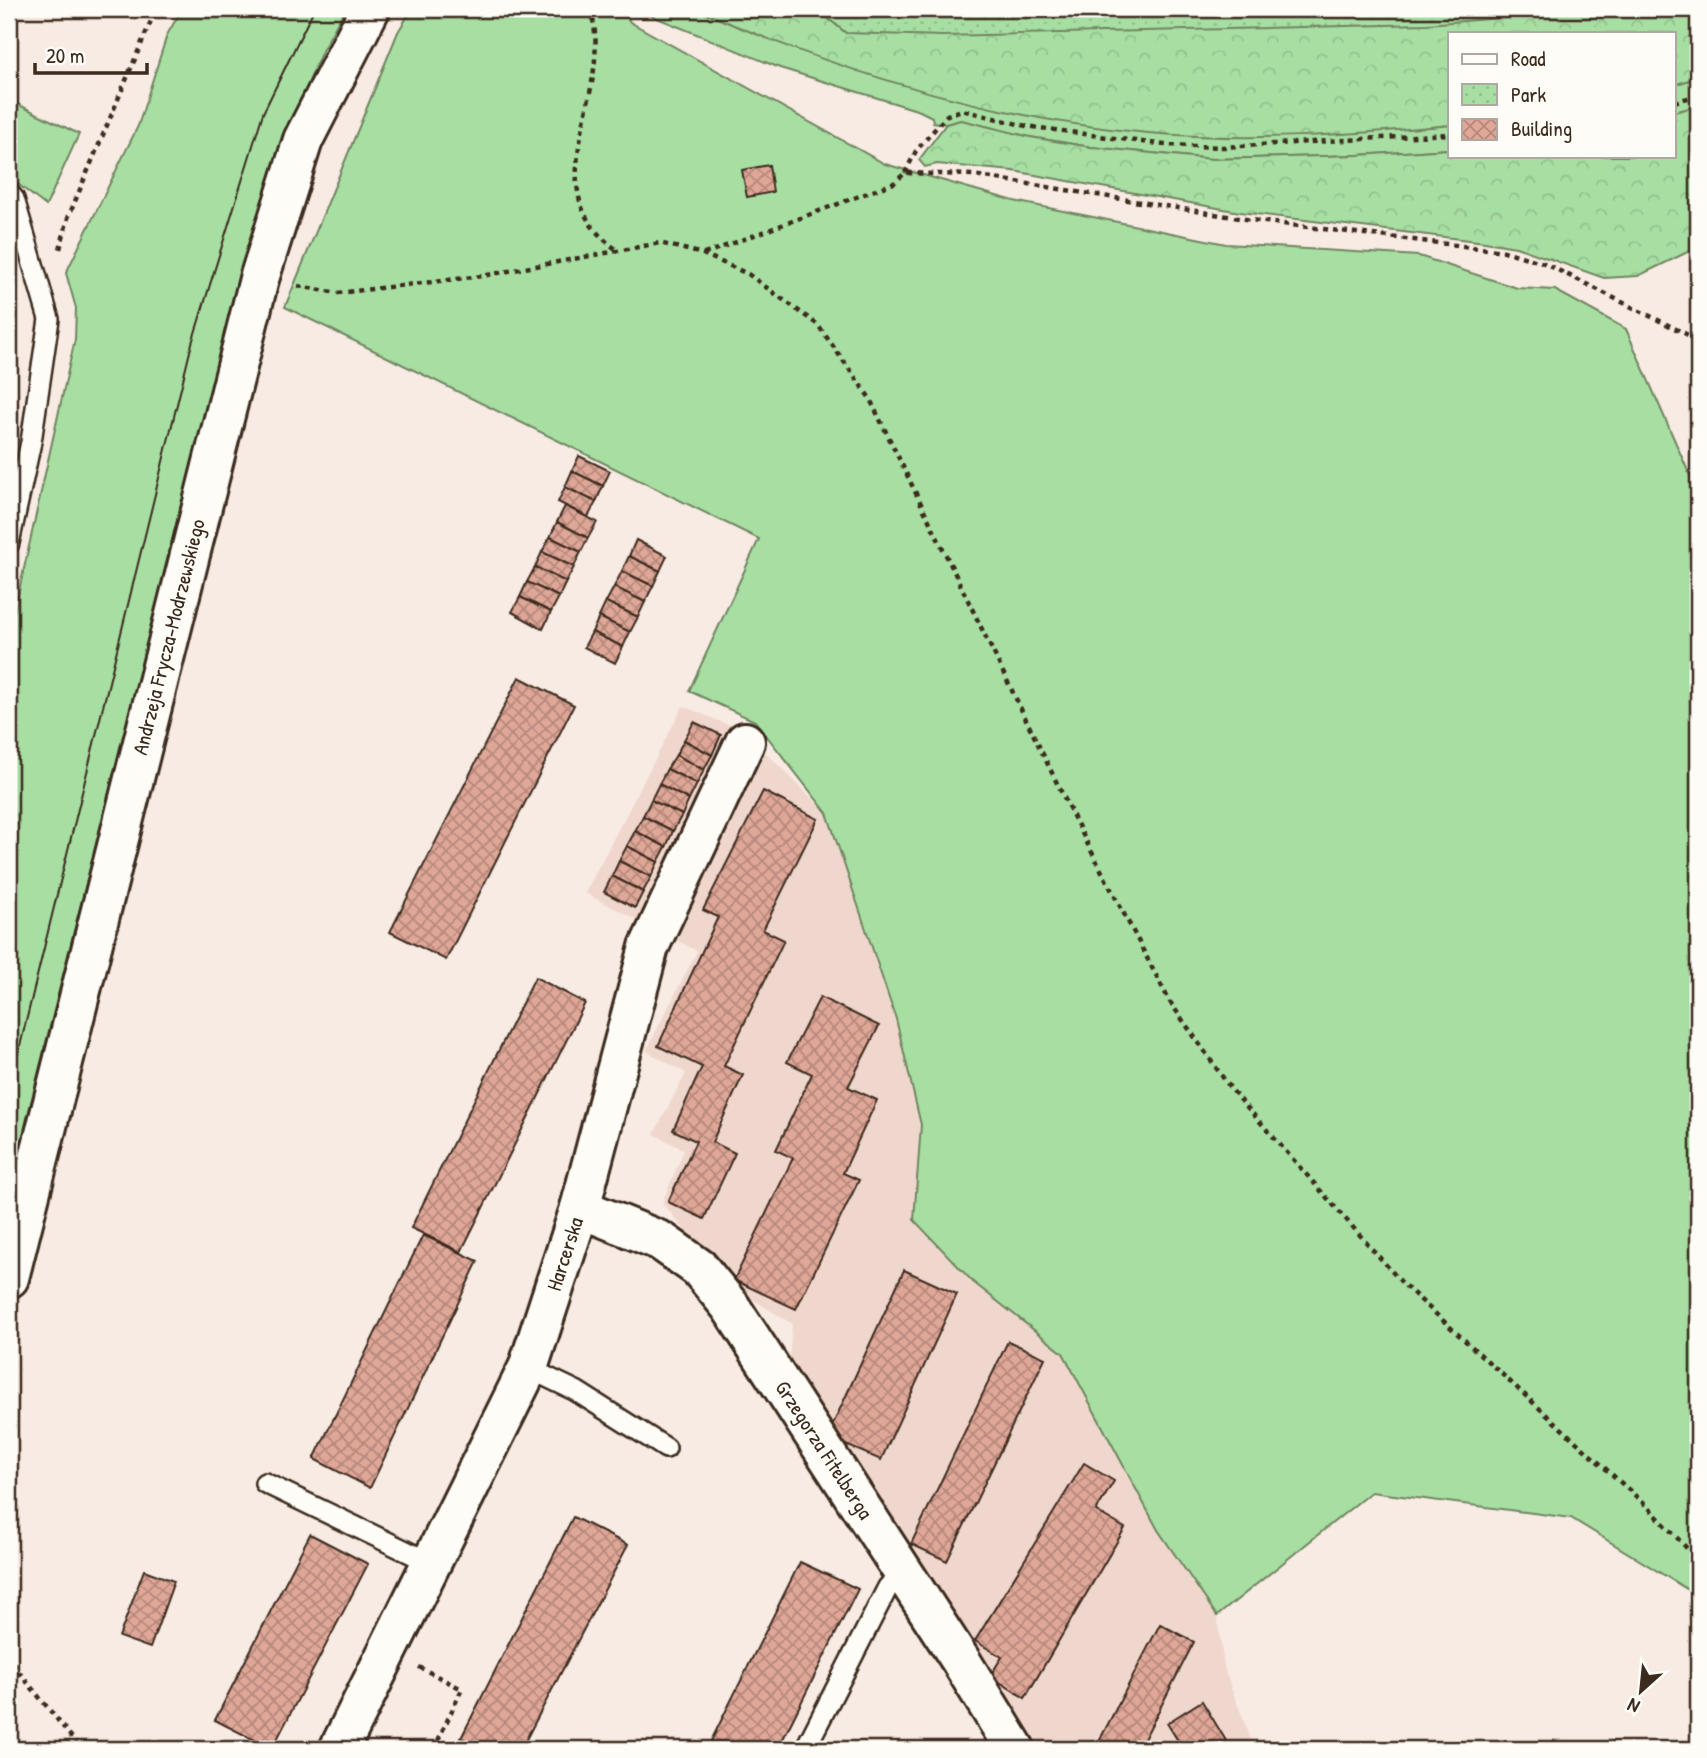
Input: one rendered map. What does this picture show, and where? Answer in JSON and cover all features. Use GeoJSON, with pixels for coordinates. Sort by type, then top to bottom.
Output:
{"type":"FeatureCollection","features":[{"type":"Feature","properties":{"kind":"street","name":"Andrzeja Frycza-Modrzewskiego"},"geometry":{"type":"LineString","coordinates":[[9,1278],[259,279],[303,139],[370,9]]}},
{"type":"Feature","properties":{"kind":"street","name":"Harcerska"},"geometry":{"type":"LineString","coordinates":[[339,1749],[528,1368],[580,1208],[649,947],[745,742]]}},
{"type":"Feature","properties":{"kind":"street","name":"Grzegorza Fitelberga"},"geometry":{"type":"LineString","coordinates":[[580,1208],[661,1241],[699,1268],[730,1306],[905,1574],[1015,1749]]}},
{"type":"Feature","properties":{"kind":"lane"},"geometry":{"type":"LineString","coordinates":[[9,193],[14,199],[30,249],[49,319],[31,442],[9,543]]}},
{"type":"Feature","properties":{"kind":"lane"},"geometry":{"type":"LineString","coordinates":[[528,1368],[576,1391],[666,1448]]}},
{"type":"Feature","properties":{"kind":"lane"},"geometry":{"type":"LineString","coordinates":[[265,1483],[433,1564]]}},
{"type":"Feature","properties":{"kind":"lane"},"geometry":{"type":"LineString","coordinates":[[805,1749],[888,1587],[905,1574]]}},
{"type":"Feature","properties":{"kind":"path"},"geometry":{"type":"LineString","coordinates":[[59,254],[68,218],[156,9]]}},
{"type":"Feature","properties":{"kind":"path"},"geometry":{"type":"LineString","coordinates":[[590,9],[597,55],[578,148],[577,192],[584,218],[592,230],[619,251]]}},
{"type":"Feature","properties":{"kind":"path"},"geometry":{"type":"LineString","coordinates":[[1676,101],[1698,95]]}},
{"type":"Feature","properties":{"kind":"path"},"geometry":{"type":"LineString","coordinates":[[703,254],[894,183],[905,173],[922,143],[947,115],[962,110],[1026,126],[1165,145],[1224,147],[1448,134]]}},
{"type":"Feature","properties":{"kind":"path"},"geometry":{"type":"LineString","coordinates":[[905,173],[973,175],[1258,221],[1504,251],[1544,263],[1698,340]]}},
{"type":"Feature","properties":{"kind":"path"},"geometry":{"type":"LineString","coordinates":[[259,279],[338,293],[481,276],[660,243],[703,254],[748,274],[818,325],[869,397],[1074,818],[1170,1002],[1231,1088],[1403,1283],[1651,1510],[1698,1560]]}},
{"type":"Feature","properties":{"kind":"path"},"geometry":{"type":"LineString","coordinates":[[388,1651],[462,1689],[434,1749]]}},
{"type":"Feature","properties":{"kind":"path"},"geometry":{"type":"LineString","coordinates":[[9,1654],[19,1672],[82,1749]]}},
{"type":"Feature","properties":{"kind":"shaded area"},"geometry":{"type":"Polygon","coordinates":[[[683,706],[745,732],[827,813],[896,1019],[921,1125],[914,1220],[973,1282],[1063,1353],[1158,1530],[1217,1616],[1225,1672],[1255,1749],[1031,1749],[788,1375],[792,1324],[733,1287],[662,1203],[684,1150],[654,1134],[686,1073],[646,1051],[697,951],[585,893],[683,706]]]}},
{"type":"Feature","properties":{"kind":"green space"},"geometry":{"type":"Polygon","coordinates":[[[679,8],[701,11],[772,40],[897,82],[1002,110],[1065,121],[1193,134],[1257,135],[1321,134],[1448,125],[1448,149],[1358,155],[1212,159],[1091,147],[1030,137],[961,120],[946,124],[933,122],[932,117],[920,111],[780,68],[635,9],[679,8]]]}},
{"type":"Feature","properties":{"kind":"green space"},"geometry":{"type":"Polygon","coordinates":[[[182,9],[345,9],[322,51],[288,130],[260,212],[193,458],[9,1190],[9,636],[75,339],[76,308],[66,273],[138,126],[167,35],[182,9]]]}},
{"type":"Feature","properties":{"kind":"green space"},"geometry":{"type":"Polygon","coordinates":[[[412,9],[623,9],[630,22],[885,164],[1014,201],[1226,244],[1419,256],[1517,288],[1555,290],[1626,329],[1698,494],[1698,1596],[1571,1518],[1371,1492],[1217,1616],[1158,1530],[1063,1353],[973,1282],[914,1220],[921,1125],[896,1019],[827,813],[755,721],[689,691],[759,539],[285,307],[398,32],[412,9]]]}},
{"type":"Feature","properties":{"kind":"green space"},"geometry":{"type":"Polygon","coordinates":[[[696,9],[817,9],[846,33],[1698,9],[1698,77],[1676,84],[1676,32],[1448,32],[1448,125],[1299,136],[1186,136],[1090,126],[974,104],[861,72],[750,32],[696,9]]]}},
{"type":"Feature","properties":{"kind":"green space"},"geometry":{"type":"Polygon","coordinates":[[[817,9],[1612,9],[1427,24],[942,36],[846,33],[817,9]]]}},
{"type":"Feature","properties":{"kind":"green space"},"geometry":{"type":"Polygon","coordinates":[[[1698,77],[1698,106],[1676,112],[1676,84],[1698,77]]]}},
{"type":"Feature","properties":{"kind":"green space"},"geometry":{"type":"Polygon","coordinates":[[[9,100],[79,134],[46,206],[9,177],[9,100]]]}},
{"type":"Feature","properties":{"kind":"green space"},"geometry":{"type":"Polygon","coordinates":[[[1698,106],[1698,247],[1638,276],[1604,278],[1516,247],[1240,212],[1013,171],[937,164],[925,167],[919,160],[946,124],[961,120],[1030,137],[1091,147],[1212,159],[1358,155],[1448,149],[1448,158],[1676,158],[1676,112],[1698,106]]]}},
{"type":"Feature","properties":{"kind":"green space"},"geometry":{"type":"Polygon","coordinates":[[[9,260],[15,332],[9,404],[9,260]]]}},
{"type":"Feature","properties":{"kind":"building"},"geometry":{"type":"Polygon","coordinates":[[[769,165],[773,192],[747,197],[742,170],[769,165]]]}},
{"type":"Feature","properties":{"kind":"building"},"geometry":{"type":"Polygon","coordinates":[[[579,456],[610,471],[603,486],[572,471],[579,456]]]}},
{"type":"Feature","properties":{"kind":"building"},"geometry":{"type":"Polygon","coordinates":[[[572,471],[603,486],[596,502],[565,487],[572,471]]]}},
{"type":"Feature","properties":{"kind":"building"},"geometry":{"type":"Polygon","coordinates":[[[565,487],[596,502],[588,517],[558,502],[565,487]]]}},
{"type":"Feature","properties":{"kind":"building"},"geometry":{"type":"Polygon","coordinates":[[[565,506],[597,522],[588,538],[557,522],[565,506]]]}},
{"type":"Feature","properties":{"kind":"building"},"geometry":{"type":"Polygon","coordinates":[[[557,522],[588,538],[581,552],[550,537],[557,522]]]}},
{"type":"Feature","properties":{"kind":"building"},"geometry":{"type":"Polygon","coordinates":[[[550,537],[581,552],[574,567],[542,552],[550,537]]]}},
{"type":"Feature","properties":{"kind":"building"},"geometry":{"type":"Polygon","coordinates":[[[636,540],[667,556],[660,571],[629,556],[636,540]]]}},
{"type":"Feature","properties":{"kind":"building"},"geometry":{"type":"Polygon","coordinates":[[[542,552],[574,567],[566,582],[535,567],[542,552]]]}},
{"type":"Feature","properties":{"kind":"building"},"geometry":{"type":"Polygon","coordinates":[[[629,556],[660,571],[653,586],[622,571],[629,556]]]}},
{"type":"Feature","properties":{"kind":"building"},"geometry":{"type":"Polygon","coordinates":[[[535,567],[566,582],[559,597],[527,582],[535,567]]]}},
{"type":"Feature","properties":{"kind":"building"},"geometry":{"type":"Polygon","coordinates":[[[622,571],[653,586],[645,602],[614,587],[622,571]]]}},
{"type":"Feature","properties":{"kind":"building"},"geometry":{"type":"Polygon","coordinates":[[[527,582],[559,597],[551,612],[520,597],[527,582]]]}},
{"type":"Feature","properties":{"kind":"building"},"geometry":{"type":"Polygon","coordinates":[[[614,587],[645,602],[638,617],[606,602],[614,587]]]}},
{"type":"Feature","properties":{"kind":"building"},"geometry":{"type":"Polygon","coordinates":[[[520,597],[551,612],[543,629],[512,612],[520,597]]]}},
{"type":"Feature","properties":{"kind":"building"},"geometry":{"type":"Polygon","coordinates":[[[606,602],[638,617],[630,632],[599,617],[606,602]]]}},
{"type":"Feature","properties":{"kind":"building"},"geometry":{"type":"Polygon","coordinates":[[[599,617],[630,632],[623,647],[592,632],[599,617]]]}},
{"type":"Feature","properties":{"kind":"building"},"geometry":{"type":"Polygon","coordinates":[[[592,632],[623,647],[615,663],[584,647],[592,632]]]}},
{"type":"Feature","properties":{"kind":"building"},"geometry":{"type":"Polygon","coordinates":[[[519,677],[574,705],[446,960],[390,932],[519,677]]]}},
{"type":"Feature","properties":{"kind":"building"},"geometry":{"type":"Polygon","coordinates":[[[694,722],[721,735],[712,755],[684,740],[694,722]]]}},
{"type":"Feature","properties":{"kind":"building"},"geometry":{"type":"Polygon","coordinates":[[[684,740],[712,755],[704,770],[676,755],[684,740]]]}},
{"type":"Feature","properties":{"kind":"building"},"geometry":{"type":"Polygon","coordinates":[[[676,755],[704,770],[697,784],[667,769],[676,755]]]}},
{"type":"Feature","properties":{"kind":"building"},"geometry":{"type":"Polygon","coordinates":[[[667,769],[697,784],[689,800],[659,784],[667,769]]]}},
{"type":"Feature","properties":{"kind":"building"},"geometry":{"type":"Polygon","coordinates":[[[659,784],[689,800],[682,815],[651,800],[659,784]]]}},
{"type":"Feature","properties":{"kind":"building"},"geometry":{"type":"Polygon","coordinates":[[[763,791],[818,819],[763,930],[784,940],[724,1066],[743,1075],[712,1142],[735,1153],[704,1219],[668,1202],[696,1141],[673,1130],[702,1067],[658,1046],[718,917],[703,910],[763,791]]]}},
{"type":"Feature","properties":{"kind":"building"},"geometry":{"type":"Polygon","coordinates":[[[651,800],[682,815],[673,831],[643,816],[651,800]]]}},
{"type":"Feature","properties":{"kind":"building"},"geometry":{"type":"Polygon","coordinates":[[[643,816],[673,831],[666,847],[635,831],[643,816]]]}},
{"type":"Feature","properties":{"kind":"building"},"geometry":{"type":"Polygon","coordinates":[[[635,831],[666,847],[658,862],[627,846],[635,831]]]}},
{"type":"Feature","properties":{"kind":"building"},"geometry":{"type":"Polygon","coordinates":[[[627,846],[658,862],[651,877],[619,861],[627,846]]]}},
{"type":"Feature","properties":{"kind":"building"},"geometry":{"type":"Polygon","coordinates":[[[619,861],[651,877],[643,892],[612,876],[619,861]]]}},
{"type":"Feature","properties":{"kind":"building"},"geometry":{"type":"Polygon","coordinates":[[[612,876],[643,892],[635,908],[604,892],[612,876]]]}},
{"type":"Feature","properties":{"kind":"building"},"geometry":{"type":"Polygon","coordinates":[[[535,977],[585,1003],[461,1252],[411,1228],[535,977]]]}},
{"type":"Feature","properties":{"kind":"building"},"geometry":{"type":"Polygon","coordinates":[[[820,997],[879,1026],[848,1087],[877,1100],[843,1173],[859,1180],[796,1309],[734,1280],[793,1158],[776,1150],[812,1074],[787,1062],[820,997]]]}},
{"type":"Feature","properties":{"kind":"building"},"geometry":{"type":"Polygon","coordinates":[[[423,1235],[478,1261],[370,1488],[314,1459],[423,1235]]]}},
{"type":"Feature","properties":{"kind":"building"},"geometry":{"type":"Polygon","coordinates":[[[904,1270],[957,1294],[881,1460],[827,1437],[904,1270]]]}},
{"type":"Feature","properties":{"kind":"building"},"geometry":{"type":"Polygon","coordinates":[[[1008,1341],[1045,1358],[947,1561],[911,1544],[1008,1341]]]}},
{"type":"Feature","properties":{"kind":"building"},"geometry":{"type":"Polygon","coordinates":[[[1084,1463],[1114,1481],[1096,1511],[1125,1528],[1025,1698],[990,1676],[1002,1657],[975,1641],[1084,1463]]]}},
{"type":"Feature","properties":{"kind":"building"},"geometry":{"type":"Polygon","coordinates":[[[573,1517],[628,1545],[521,1749],[483,1749],[461,1738],[573,1517]]]}},
{"type":"Feature","properties":{"kind":"building"},"geometry":{"type":"Polygon","coordinates":[[[310,1534],[368,1564],[272,1749],[215,1720],[310,1534]]]}},
{"type":"Feature","properties":{"kind":"building"},"geometry":{"type":"Polygon","coordinates":[[[800,1562],[858,1589],[778,1749],[707,1749],[800,1562]]]}},
{"type":"Feature","properties":{"kind":"building"},"geometry":{"type":"Polygon","coordinates":[[[144,1570],[174,1581],[150,1648],[119,1637],[144,1570]]]}},
{"type":"Feature","properties":{"kind":"building"},"geometry":{"type":"Polygon","coordinates":[[[1160,1624],[1194,1642],[1139,1749],[1095,1749],[1160,1624]]]}},
{"type":"Feature","properties":{"kind":"building"},"geometry":{"type":"Polygon","coordinates":[[[1202,1701],[1231,1749],[1183,1749],[1167,1723],[1202,1701]]]}},
{"type":"Feature","properties":{"kind":"tram line"},"geometry":{"type":"LineString","coordinates":[[9,1091],[192,343],[263,113],[314,9]]}}]}
